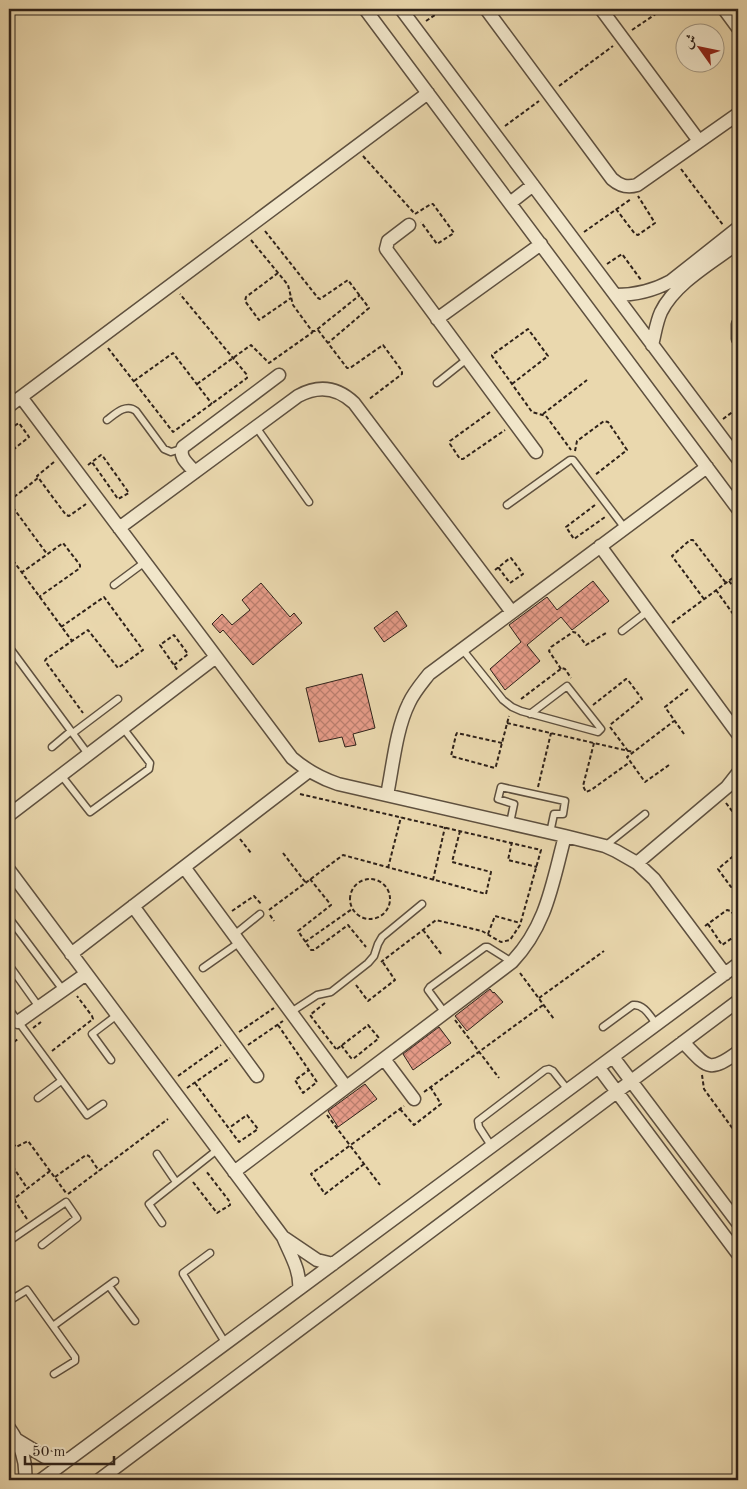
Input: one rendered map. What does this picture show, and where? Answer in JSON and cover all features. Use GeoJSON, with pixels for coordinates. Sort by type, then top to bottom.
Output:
{"type":"FeatureCollection","features":[{"type":"Feature","properties":{"kind":"street"},"geometry":{"type":"LineString","coordinates":[[365,9],[738,509]]}},
{"type":"Feature","properties":{"kind":"street"},"geometry":{"type":"LineString","coordinates":[[402,9],[738,459]]}},
{"type":"Feature","properties":{"kind":"street"},"geometry":{"type":"LineString","coordinates":[[486,9],[616,183],[626,187],[637,185],[738,114]]}},
{"type":"Feature","properties":{"kind":"street"},"geometry":{"type":"LineString","coordinates":[[600,9],[699,141]]}},
{"type":"Feature","properties":{"kind":"street"},"geometry":{"type":"LineString","coordinates":[[724,9],[738,28]]}},
{"type":"Feature","properties":{"kind":"street"},"geometry":{"type":"LineString","coordinates":[[9,406],[428,93]]}},
{"type":"Feature","properties":{"kind":"street"},"geometry":{"type":"LineString","coordinates":[[510,203],[534,185]]}},
{"type":"Feature","properties":{"kind":"street"},"geometry":{"type":"LineString","coordinates":[[415,223],[388,241],[386,249],[536,452]]}},
{"type":"Feature","properties":{"kind":"street"},"geometry":{"type":"LineString","coordinates":[[615,294],[649,291],[671,281],[736,235]]}},
{"type":"Feature","properties":{"kind":"street"},"geometry":{"type":"LineString","coordinates":[[652,346],[657,323],[662,311],[676,291],[736,235]]}},
{"type":"Feature","properties":{"kind":"street"},"geometry":{"type":"LineString","coordinates":[[437,319],[541,244]]}},
{"type":"Feature","properties":{"kind":"street"},"geometry":{"type":"LineString","coordinates":[[738,324],[738,339]]}},
{"type":"Feature","properties":{"kind":"street"},"geometry":{"type":"LineString","coordinates":[[195,472],[182,456],[181,449],[279,375]]}},
{"type":"Feature","properties":{"kind":"street"},"geometry":{"type":"LineString","coordinates":[[120,528],[298,396],[317,389],[337,391],[346,396],[358,408],[511,612]]}},
{"type":"Feature","properties":{"kind":"street"},"geometry":{"type":"LineString","coordinates":[[21,397],[292,758],[309,772],[333,782],[605,846],[637,863],[654,879],[725,974]]}},
{"type":"Feature","properties":{"kind":"street"},"geometry":{"type":"LineString","coordinates":[[387,795],[403,718],[409,702],[429,674],[461,648],[707,467]]}},
{"type":"Feature","properties":{"kind":"street"},"geometry":{"type":"LineString","coordinates":[[600,546],[738,734]]}},
{"type":"Feature","properties":{"kind":"street"},"geometry":{"type":"LineString","coordinates":[[9,815],[216,657]]}},
{"type":"Feature","properties":{"kind":"street"},"geometry":{"type":"LineString","coordinates":[[71,954],[309,772]]}},
{"type":"Feature","properties":{"kind":"street"},"geometry":{"type":"LineString","coordinates":[[637,863],[719,794],[734,780],[738,773]]}},
{"type":"Feature","properties":{"kind":"street"},"geometry":{"type":"LineString","coordinates":[[234,1172],[512,962],[529,941],[542,918],[565,836]]}},
{"type":"Feature","properties":{"kind":"street"},"geometry":{"type":"LineString","coordinates":[[184,867],[346,1087]]}},
{"type":"Feature","properties":{"kind":"street"},"geometry":{"type":"LineString","coordinates":[[9,870],[283,1237],[297,1270],[300,1282],[299,1289]]}},
{"type":"Feature","properties":{"kind":"street"},"geometry":{"type":"LineString","coordinates":[[133,906],[256,1076]]}},
{"type":"Feature","properties":{"kind":"street"},"geometry":{"type":"LineString","coordinates":[[41,1480],[738,964]]}},
{"type":"Feature","properties":{"kind":"street"},"geometry":{"type":"LineString","coordinates":[[18,1022],[86,974]]}},
{"type":"Feature","properties":{"kind":"street"},"geometry":{"type":"LineString","coordinates":[[99,1480],[738,1001]]}},
{"type":"Feature","properties":{"kind":"street"},"geometry":{"type":"LineString","coordinates":[[683,1042],[704,1063],[711,1066],[719,1065],[738,1052]]}},
{"type":"Feature","properties":{"kind":"street"},"geometry":{"type":"LineString","coordinates":[[613,1057],[738,1223]]}},
{"type":"Feature","properties":{"kind":"street"},"geometry":{"type":"LineString","coordinates":[[384,1058],[414,1099]]}},
{"type":"Feature","properties":{"kind":"street"},"geometry":{"type":"LineString","coordinates":[[599,1068],[738,1254]]}},
{"type":"Feature","properties":{"kind":"street"},"geometry":{"type":"LineString","coordinates":[[283,1237],[317,1260],[333,1264]]}},
{"type":"Feature","properties":{"kind":"street"},"geometry":{"type":"LineString","coordinates":[[9,1428],[17,1440],[24,1457],[25,1480]]}},
{"type":"Feature","properties":{"kind":"street"},"geometry":{"type":"LineString","coordinates":[[17,1440],[45,1457],[68,1460]]}},
{"type":"Feature","properties":{"kind":"lane"},"geometry":{"type":"LineString","coordinates":[[437,383],[467,360]]}},
{"type":"Feature","properties":{"kind":"lane"},"geometry":{"type":"LineString","coordinates":[[107,420],[126,408],[131,407],[164,449],[174,452],[181,449]]}},
{"type":"Feature","properties":{"kind":"lane"},"geometry":{"type":"LineString","coordinates":[[256,427],[309,502]]}},
{"type":"Feature","properties":{"kind":"lane"},"geometry":{"type":"LineString","coordinates":[[507,505],[572,460],[576,462],[624,528]]}},
{"type":"Feature","properties":{"kind":"lane"},"geometry":{"type":"LineString","coordinates":[[114,585],[145,562]]}},
{"type":"Feature","properties":{"kind":"lane"},"geometry":{"type":"LineString","coordinates":[[622,631],[648,612]]}},
{"type":"Feature","properties":{"kind":"lane"},"geometry":{"type":"LineString","coordinates":[[9,647],[88,754]]}},
{"type":"Feature","properties":{"kind":"lane"},"geometry":{"type":"LineString","coordinates":[[461,648],[503,700],[512,707],[530,714],[598,732],[601,730],[567,686],[530,714]]}},
{"type":"Feature","properties":{"kind":"lane"},"geometry":{"type":"LineString","coordinates":[[52,747],[118,699]]}},
{"type":"Feature","properties":{"kind":"lane"},"geometry":{"type":"LineString","coordinates":[[61,775],[90,812],[149,769],[150,763],[123,728]]}},
{"type":"Feature","properties":{"kind":"lane"},"geometry":{"type":"LineString","coordinates":[[510,823],[514,804],[498,799],[500,787],[565,802],[563,814],[554,814],[550,833]]}},
{"type":"Feature","properties":{"kind":"lane"},"geometry":{"type":"LineString","coordinates":[[605,846],[645,814]]}},
{"type":"Feature","properties":{"kind":"lane"},"geometry":{"type":"LineString","coordinates":[[291,1012],[317,995],[330,993],[350,977],[374,956],[382,937],[422,904]]}},
{"type":"Feature","properties":{"kind":"lane"},"geometry":{"type":"LineString","coordinates":[[203,968],[237,939],[260,914]]}},
{"type":"Feature","properties":{"kind":"lane"},"geometry":{"type":"LineString","coordinates":[[9,918],[63,990]]}},
{"type":"Feature","properties":{"kind":"lane"},"geometry":{"type":"LineString","coordinates":[[446,1011],[428,990],[430,987],[485,947],[512,962]]}},
{"type":"Feature","properties":{"kind":"lane"},"geometry":{"type":"LineString","coordinates":[[9,965],[39,1006]]}},
{"type":"Feature","properties":{"kind":"lane"},"geometry":{"type":"LineString","coordinates":[[603,1027],[637,1004],[643,1008],[657,1025]]}},
{"type":"Feature","properties":{"kind":"lane"},"geometry":{"type":"LineString","coordinates":[[9,1009],[87,1115],[103,1104]]}},
{"type":"Feature","properties":{"kind":"lane"},"geometry":{"type":"LineString","coordinates":[[111,1060],[92,1034],[117,1015]]}},
{"type":"Feature","properties":{"kind":"lane"},"geometry":{"type":"LineString","coordinates":[[492,1147],[479,1127],[478,1121],[545,1070],[549,1069],[552,1071],[568,1090]]}},
{"type":"Feature","properties":{"kind":"lane"},"geometry":{"type":"LineString","coordinates":[[38,1098],[61,1080]]}},
{"type":"Feature","properties":{"kind":"lane"},"geometry":{"type":"LineString","coordinates":[[162,1224],[149,1204],[218,1150]]}},
{"type":"Feature","properties":{"kind":"lane"},"geometry":{"type":"LineString","coordinates":[[157,1154],[176,1182]]}},
{"type":"Feature","properties":{"kind":"lane"},"geometry":{"type":"LineString","coordinates":[[9,1241],[64,1202],[77,1219],[42,1245]]}},
{"type":"Feature","properties":{"kind":"lane"},"geometry":{"type":"LineString","coordinates":[[210,1253],[183,1272],[183,1274],[226,1344]]}},
{"type":"Feature","properties":{"kind":"lane"},"geometry":{"type":"LineString","coordinates":[[53,1326],[115,1281]]}},
{"type":"Feature","properties":{"kind":"lane"},"geometry":{"type":"LineString","coordinates":[[109,1286],[135,1322]]}},
{"type":"Feature","properties":{"kind":"lane"},"geometry":{"type":"LineString","coordinates":[[9,1301],[27,1290],[76,1359],[54,1374]]}},
{"type":"Feature","properties":{"kind":"path"},"geometry":{"type":"LineString","coordinates":[[416,28],[444,9]]}},
{"type":"Feature","properties":{"kind":"path"},"geometry":{"type":"LineString","coordinates":[[622,38],[663,9]]}},
{"type":"Feature","properties":{"kind":"path"},"geometry":{"type":"LineString","coordinates":[[355,147],[415,214],[433,204],[454,233],[437,244],[415,223]]}},
{"type":"Feature","properties":{"kind":"path"},"geometry":{"type":"LineString","coordinates":[[674,159],[736,235]]}},
{"type":"Feature","properties":{"kind":"path"},"geometry":{"type":"LineString","coordinates":[[574,239],[616,209],[637,194],[655,223],[636,235],[616,209]]}},
{"type":"Feature","properties":{"kind":"path"},"geometry":{"type":"LineString","coordinates":[[257,221],[319,299],[348,280],[369,309],[328,343]]}},
{"type":"Feature","properties":{"kind":"path"},"geometry":{"type":"LineString","coordinates":[[244,231],[288,285],[294,307],[313,332]]}},
{"type":"Feature","properties":{"kind":"path"},"geometry":{"type":"LineString","coordinates":[[597,271],[622,254],[649,291]]}},
{"type":"Feature","properties":{"kind":"path"},"geometry":{"type":"LineString","coordinates":[[278,273],[246,297],[245,301],[260,320],[291,298]]}},
{"type":"Feature","properties":{"kind":"path"},"geometry":{"type":"LineString","coordinates":[[100,338],[172,432],[248,377],[172,284]]}},
{"type":"Feature","properties":{"kind":"path"},"geometry":{"type":"LineString","coordinates":[[197,384],[252,345],[270,363],[360,295]]}},
{"type":"Feature","properties":{"kind":"path"},"geometry":{"type":"LineString","coordinates":[[317,329],[347,368],[350,368],[383,346],[402,371],[402,374],[358,408]]}},
{"type":"Feature","properties":{"kind":"path"},"geometry":{"type":"LineString","coordinates":[[512,384],[548,356],[528,329],[492,354],[512,384],[532,412],[546,416],[574,454],[577,441],[604,421],[608,422],[627,448],[627,451],[589,479]]}},
{"type":"Feature","properties":{"kind":"path"},"geometry":{"type":"LineString","coordinates":[[133,381],[172,353],[212,404]]}},
{"type":"Feature","properties":{"kind":"path"},"geometry":{"type":"LineString","coordinates":[[542,414],[587,380]]}},
{"type":"Feature","properties":{"kind":"path"},"geometry":{"type":"LineString","coordinates":[[500,405],[450,441],[460,459],[463,459],[514,423]]}},
{"type":"Feature","properties":{"kind":"path"},"geometry":{"type":"LineString","coordinates":[[713,426],[738,408]]}},
{"type":"Feature","properties":{"kind":"path"},"geometry":{"type":"LineString","coordinates":[[9,429],[19,422],[29,436],[9,453]]}},
{"type":"Feature","properties":{"kind":"path"},"geometry":{"type":"LineString","coordinates":[[47,554],[9,502],[38,478],[38,474],[64,454]]}},
{"type":"Feature","properties":{"kind":"path"},"geometry":{"type":"LineString","coordinates":[[78,472],[92,462],[102,455],[129,493],[118,499],[92,462]]}},
{"type":"Feature","properties":{"kind":"path"},"geometry":{"type":"LineString","coordinates":[[38,478],[67,516],[96,496]]}},
{"type":"Feature","properties":{"kind":"path"},"geometry":{"type":"LineString","coordinates":[[603,499],[566,528],[576,539],[612,511]]}},
{"type":"Feature","properties":{"kind":"path"},"geometry":{"type":"LineString","coordinates":[[704,599],[672,556],[684,545],[693,540],[726,583]]}},
{"type":"Feature","properties":{"kind":"path"},"geometry":{"type":"LineString","coordinates":[[22,573],[64,543],[81,566],[39,597]]}},
{"type":"Feature","properties":{"kind":"path"},"geometry":{"type":"LineString","coordinates":[[9,555],[72,641]]}},
{"type":"Feature","properties":{"kind":"path"},"geometry":{"type":"LineString","coordinates":[[485,577],[498,567],[512,558],[523,574],[511,584],[498,567]]}},
{"type":"Feature","properties":{"kind":"path"},"geometry":{"type":"LineString","coordinates":[[663,631],[738,574]]}},
{"type":"Feature","properties":{"kind":"path"},"geometry":{"type":"LineString","coordinates":[[729,581],[738,593]]}},
{"type":"Feature","properties":{"kind":"path"},"geometry":{"type":"LineString","coordinates":[[716,590],[738,621]]}},
{"type":"Feature","properties":{"kind":"path"},"geometry":{"type":"LineString","coordinates":[[61,627],[104,597],[143,650],[119,668],[89,630],[46,659],[45,661],[89,721]]}},
{"type":"Feature","properties":{"kind":"path"},"geometry":{"type":"LineString","coordinates":[[561,669],[550,653],[551,647],[573,632],[577,633],[583,643],[586,644],[606,633]]}},
{"type":"Feature","properties":{"kind":"path"},"geometry":{"type":"LineString","coordinates":[[174,665],[188,654],[174,635],[160,646],[185,681]]}},
{"type":"Feature","properties":{"kind":"path"},"geometry":{"type":"LineString","coordinates":[[593,705],[627,679],[642,697],[642,700],[609,726]]}},
{"type":"Feature","properties":{"kind":"path"},"geometry":{"type":"LineString","coordinates":[[684,734],[665,706],[699,680]]}},
{"type":"Feature","properties":{"kind":"path"},"geometry":{"type":"LineString","coordinates":[[502,743],[457,733],[451,756],[495,768],[502,743],[507,723],[512,707]]}},
{"type":"Feature","properties":{"kind":"path"},"geometry":{"type":"LineString","coordinates":[[669,765],[645,782],[627,757],[674,721]]}},
{"type":"Feature","properties":{"kind":"path"},"geometry":{"type":"LineString","coordinates":[[507,723],[633,752]]}},
{"type":"Feature","properties":{"kind":"path"},"geometry":{"type":"LineString","coordinates":[[537,794],[551,733]]}},
{"type":"Feature","properties":{"kind":"path"},"geometry":{"type":"LineString","coordinates":[[9,735],[9,740]]}},
{"type":"Feature","properties":{"kind":"path"},"geometry":{"type":"LineString","coordinates":[[594,743],[583,786],[586,792],[630,762]]}},
{"type":"Feature","properties":{"kind":"path"},"geometry":{"type":"LineString","coordinates":[[297,795],[301,794],[512,842],[540,849],[542,852],[521,923],[514,937],[506,942],[501,942],[488,934],[438,920],[375,966]]}},
{"type":"Feature","properties":{"kind":"path"},"geometry":{"type":"LineString","coordinates":[[719,794],[738,819]]}},
{"type":"Feature","properties":{"kind":"path"},"geometry":{"type":"LineString","coordinates":[[388,868],[401,817]]}},
{"type":"Feature","properties":{"kind":"path"},"geometry":{"type":"LineString","coordinates":[[432,880],[445,827]]}},
{"type":"Feature","properties":{"kind":"path"},"geometry":{"type":"LineString","coordinates":[[267,912],[343,856],[485,894],[487,893],[491,872],[452,862],[460,830]]}},
{"type":"Feature","properties":{"kind":"path"},"geometry":{"type":"LineString","coordinates":[[240,839],[251,854]]}},
{"type":"Feature","properties":{"kind":"path"},"geometry":{"type":"LineString","coordinates":[[512,842],[508,860],[537,867]]}},
{"type":"Feature","properties":{"kind":"path"},"geometry":{"type":"LineString","coordinates":[[738,852],[718,869],[731,887],[738,882]]}},
{"type":"Feature","properties":{"kind":"path"},"geometry":{"type":"LineString","coordinates":[[283,853],[306,882]]}},
{"type":"Feature","properties":{"kind":"path"},"geometry":{"type":"LineString","coordinates":[[368,878],[374,878],[388,888],[390,894],[389,905],[378,917],[366,919],[356,914],[352,909],[350,904],[351,892],[357,883],[368,878]]}},
{"type":"Feature","properties":{"kind":"path"},"geometry":{"type":"LineString","coordinates":[[310,879],[331,905],[298,932],[305,942],[313,950],[348,925],[374,956]]}},
{"type":"Feature","properties":{"kind":"path"},"geometry":{"type":"LineString","coordinates":[[232,910],[255,896],[274,921]]}},
{"type":"Feature","properties":{"kind":"path"},"geometry":{"type":"LineString","coordinates":[[305,942],[352,909]]}},
{"type":"Feature","properties":{"kind":"path"},"geometry":{"type":"LineString","coordinates":[[695,934],[727,910],[731,911],[738,920]]}},
{"type":"Feature","properties":{"kind":"path"},"geometry":{"type":"LineString","coordinates":[[488,934],[495,916],[521,923]]}},
{"type":"Feature","properties":{"kind":"path"},"geometry":{"type":"LineString","coordinates":[[708,924],[722,944],[738,934]]}},
{"type":"Feature","properties":{"kind":"path"},"geometry":{"type":"LineString","coordinates":[[423,930],[442,955]]}},
{"type":"Feature","properties":{"kind":"path"},"geometry":{"type":"LineString","coordinates":[[539,998],[604,951]]}},
{"type":"Feature","properties":{"kind":"path"},"geometry":{"type":"LineString","coordinates":[[350,977],[367,1000],[369,1000],[395,979],[382,961]]}},
{"type":"Feature","properties":{"kind":"path"},"geometry":{"type":"LineString","coordinates":[[512,962],[554,1019]]}},
{"type":"Feature","properties":{"kind":"path"},"geometry":{"type":"LineString","coordinates":[[44,1058],[93,1018],[78,996],[75,997]]}},
{"type":"Feature","properties":{"kind":"path"},"geometry":{"type":"LineString","coordinates":[[325,1003],[310,1015],[336,1049]]}},
{"type":"Feature","properties":{"kind":"path"},"geometry":{"type":"LineString","coordinates":[[446,1011],[499,1078]]}},
{"type":"Feature","properties":{"kind":"path"},"geometry":{"type":"LineString","coordinates":[[9,1046],[47,1018]]}},
{"type":"Feature","properties":{"kind":"path"},"geometry":{"type":"LineString","coordinates":[[278,1024],[309,1070],[317,1083],[303,1092],[295,1080],[309,1070]]}},
{"type":"Feature","properties":{"kind":"path"},"geometry":{"type":"LineString","coordinates":[[325,1058],[341,1045],[368,1025],[378,1037],[378,1040],[353,1059],[341,1045]]}},
{"type":"Feature","properties":{"kind":"path"},"geometry":{"type":"LineString","coordinates":[[704,1063],[702,1085],[738,1136]]}},
{"type":"Feature","properties":{"kind":"path"},"geometry":{"type":"LineString","coordinates":[[195,1082],[240,1143],[258,1129],[247,1115],[229,1128]]}},
{"type":"Feature","properties":{"kind":"path"},"geometry":{"type":"LineString","coordinates":[[400,1109],[414,1125],[442,1104],[430,1087]]}},
{"type":"Feature","properties":{"kind":"path"},"geometry":{"type":"LineString","coordinates":[[321,1106],[380,1185]]}},
{"type":"Feature","properties":{"kind":"path"},"geometry":{"type":"LineString","coordinates":[[9,1138],[16,1147],[27,1141],[29,1142],[68,1195],[168,1119]]}},
{"type":"Feature","properties":{"kind":"path"},"geometry":{"type":"LineString","coordinates":[[55,1177],[86,1155],[89,1156],[99,1171]]}},
{"type":"Feature","properties":{"kind":"path"},"geometry":{"type":"LineString","coordinates":[[9,1161],[28,1188]]}},
{"type":"Feature","properties":{"kind":"path"},"geometry":{"type":"LineString","coordinates":[[187,1174],[216,1213],[230,1205],[230,1202],[200,1164]]}},
{"type":"Feature","properties":{"kind":"path"},"geometry":{"type":"LineString","coordinates":[[32,1225],[14,1200],[50,1171]]}},
{"type":"Feature","properties":{"kind":"building"},"geometry":{"type":"Polygon","coordinates":[[[593,581],[609,601],[572,630],[561,617],[527,645],[540,661],[505,690],[490,669],[521,642],[509,625],[547,597],[557,610],[593,581]]]}},
{"type":"Feature","properties":{"kind":"building"},"geometry":{"type":"Polygon","coordinates":[[[261,583],[290,617],[294,613],[302,623],[253,665],[223,630],[220,633],[212,624],[222,614],[232,625],[250,610],[242,600],[261,583]]]}},
{"type":"Feature","properties":{"kind":"building"},"geometry":{"type":"Polygon","coordinates":[[[397,611],[407,626],[384,642],[374,628],[397,611]]]}},
{"type":"Feature","properties":{"kind":"building"},"geometry":{"type":"Polygon","coordinates":[[[362,674],[375,728],[353,734],[356,745],[345,747],[342,737],[319,742],[306,688],[362,674]]]}},
{"type":"Feature","properties":{"kind":"building"},"geometry":{"type":"Polygon","coordinates":[[[490,989],[503,1002],[467,1031],[455,1016],[490,989]]]}},
{"type":"Feature","properties":{"kind":"building"},"geometry":{"type":"Polygon","coordinates":[[[439,1027],[451,1043],[413,1070],[403,1054],[439,1027]]]}},
{"type":"Feature","properties":{"kind":"building"},"geometry":{"type":"Polygon","coordinates":[[[365,1084],[377,1099],[338,1127],[328,1111],[365,1084]]]}}]}
